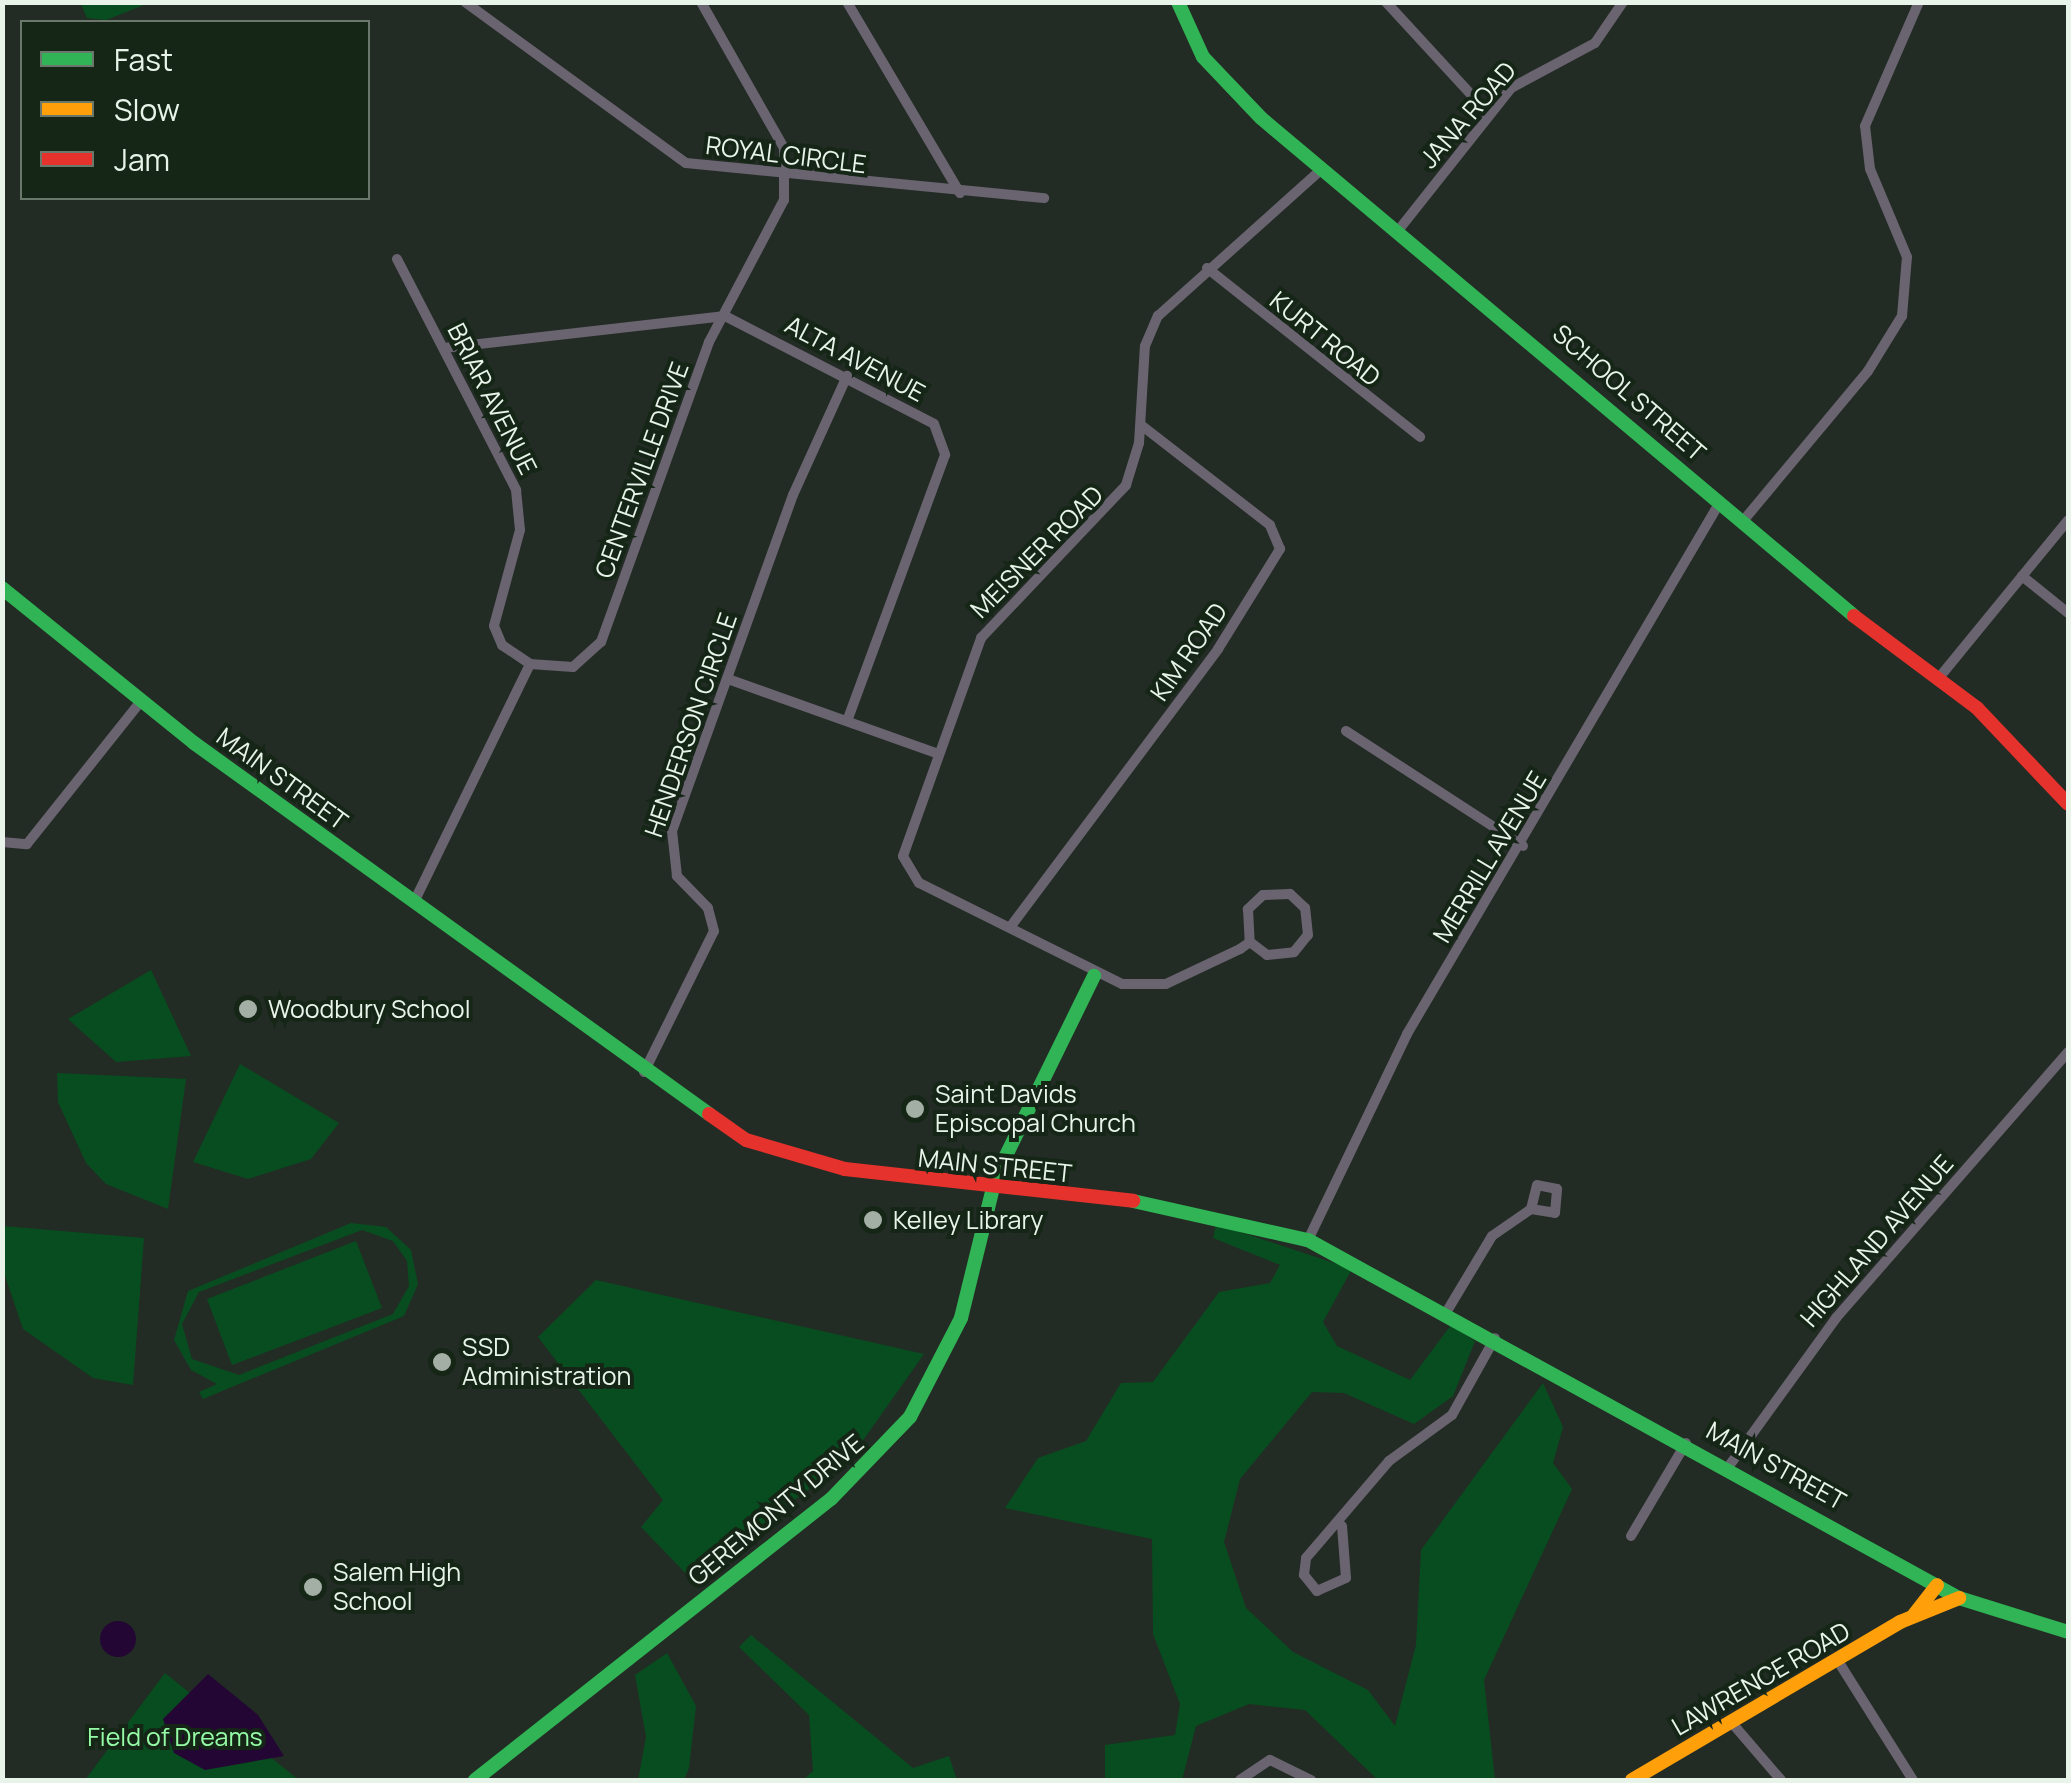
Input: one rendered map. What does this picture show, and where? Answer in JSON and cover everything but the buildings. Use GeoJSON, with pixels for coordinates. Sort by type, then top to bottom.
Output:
{"type":"FeatureCollection","features":[{"type":"Feature","properties":{"kind":"street","name":"ROYAL CIRCLE"},"geometry":{"type":"LineString","coordinates":[[466,2],[664,154],[788,178],[1044,198]]}},
{"type":"Feature","properties":{"kind":"street"},"geometry":{"type":"LineString","coordinates":[[478,12],[486,2]]}},
{"type":"Feature","properties":{"kind":"street"},"geometry":{"type":"LineString","coordinates":[[701,2],[779,138],[788,178]]}},
{"type":"Feature","properties":{"kind":"street"},"geometry":{"type":"LineString","coordinates":[[847,2],[960,193]]}},
{"type":"Feature","properties":{"kind":"street","name":"SCHOOL STREET"},"geometry":{"type":"LineString","coordinates":[[1178,2],[1216,73],[1320,170],[2010,738],[2068,804]]}},
{"type":"Feature","properties":{"kind":"street"},"geometry":{"type":"LineString","coordinates":[[1386,2],[1489,114]]}},
{"type":"Feature","properties":{"kind":"street","name":"JANA ROAD"},"geometry":{"type":"LineString","coordinates":[[1398,232],[1489,114],[1531,71],[1595,43],[1623,2]]}},
{"type":"Feature","properties":{"kind":"street"},"geometry":{"type":"LineString","coordinates":[[1743,521],[1868,371],[1902,316],[1907,257],[1870,170],[1866,126],[1919,2]]}},
{"type":"Feature","properties":{"kind":"street","name":"MEISNER ROAD"},"geometry":{"type":"LineString","coordinates":[[1094,976],[1011,926],[933,891],[905,866],[936,753],[980,638],[1110,509],[1132,469],[1152,326],[1207,268],[1320,170]]}},
{"type":"Feature","properties":{"kind":"street","name":"CENTERVILLE DRIVE"},"geometry":{"type":"LineString","coordinates":[[530,664],[573,667],[601,642],[725,316],[778,219],[788,178]]}},
{"type":"Feature","properties":{"kind":"street","name":"BRIAR AVENUE"},"geometry":{"type":"LineString","coordinates":[[397,259],[519,498],[520,530],[494,626],[502,645],[530,664]]}},
{"type":"Feature","properties":{"kind":"street","name":"KURT ROAD"},"geometry":{"type":"LineString","coordinates":[[1207,268],[1420,437]]}},
{"type":"Feature","properties":{"kind":"street"},"geometry":{"type":"LineString","coordinates":[[444,348],[725,316]]}},
{"type":"Feature","properties":{"kind":"street","name":"ALTA AVENUE"},"geometry":{"type":"LineString","coordinates":[[725,316],[934,424],[945,444],[847,721]]}},
{"type":"Feature","properties":{"kind":"street","name":"HENDERSON CIRCLE"},"geometry":{"type":"LineString","coordinates":[[644,1073],[714,931],[708,908],[668,854],[728,679],[847,376]]}},
{"type":"Feature","properties":{"kind":"street","name":"KIM ROAD"},"geometry":{"type":"LineString","coordinates":[[1011,926],[1218,649],[1280,550],[1270,525],[1141,425]]}},
{"type":"Feature","properties":{"kind":"street","name":"MERRILL AVENUE"},"geometry":{"type":"LineString","coordinates":[[1308,1240],[1407,1034],[1523,846],[1720,502]]}},
{"type":"Feature","properties":{"kind":"street"},"geometry":{"type":"LineString","coordinates":[[1938,678],[2068,520]]}},
{"type":"Feature","properties":{"kind":"street"},"geometry":{"type":"LineString","coordinates":[[2022,576],[2068,613]]}},
{"type":"Feature","properties":{"kind":"street","name":"MAIN STREET"},"geometry":{"type":"LineString","coordinates":[[2,588],[141,700],[644,1073],[778,1153],[992,1190],[1186,1207],[1308,1240],[1687,1442],[1959,1598],[2068,1632]]}},
{"type":"Feature","properties":{"kind":"street"},"geometry":{"type":"LineString","coordinates":[[414,902],[530,664]]}},
{"type":"Feature","properties":{"kind":"street"},"geometry":{"type":"LineString","coordinates":[[728,679],[936,753]]}},
{"type":"Feature","properties":{"kind":"street"},"geometry":{"type":"LineString","coordinates":[[2,842],[27,844],[141,700]]}},
{"type":"Feature","properties":{"kind":"street"},"geometry":{"type":"LineString","coordinates":[[1346,731],[1523,846]]}},
{"type":"Feature","properties":{"kind":"street"},"geometry":{"type":"LineString","coordinates":[[1283,892],[1305,908],[1309,929],[1294,952],[1274,956],[1250,942],[1245,922],[1257,898],[1283,892]]}},
{"type":"Feature","properties":{"kind":"street"},"geometry":{"type":"LineString","coordinates":[[1094,976],[1156,986],[1250,942]]}},
{"type":"Feature","properties":{"kind":"street","name":"GEREMONTY DRIVE"},"geometry":{"type":"LineString","coordinates":[[475,1780],[889,1444],[962,1318],[992,1190],[1094,976]]}},
{"type":"Feature","properties":{"kind":"street","name":"HIGHLAND AVENUE"},"geometry":{"type":"LineString","coordinates":[[1729,1466],[1836,1318],[2068,1052]]}},
{"type":"Feature","properties":{"kind":"street"},"geometry":{"type":"LineString","coordinates":[[1447,1311],[1492,1236],[1531,1208]]}},
{"type":"Feature","properties":{"kind":"street"},"geometry":{"type":"LineString","coordinates":[[1342,1526],[1346,1578],[1317,1591],[1304,1562],[1342,1526],[1389,1461],[1462,1404],[1496,1338]]}},
{"type":"Feature","properties":{"kind":"street"},"geometry":{"type":"LineString","coordinates":[[1631,1536],[1687,1442]]}},
{"type":"Feature","properties":{"kind":"street","name":"LAWRENCE ROAD"},"geometry":{"type":"LineString","coordinates":[[1913,1616],[1937,1585]]}},
{"type":"Feature","properties":{"kind":"street","name":"LAWRENCE ROAD"},"geometry":{"type":"LineString","coordinates":[[1632,1780],[1913,1616],[1959,1598]]}},
{"type":"Feature","properties":{"kind":"street"},"geometry":{"type":"LineString","coordinates":[[1838,1660],[1912,1780]]}},
{"type":"Feature","properties":{"kind":"street"},"geometry":{"type":"LineString","coordinates":[[1732,1722],[1781,1780]]}},
{"type":"Feature","properties":{"kind":"street"},"geometry":{"type":"LineString","coordinates":[[1240,1780],[1270,1760],[1311,1780]]}},
{"type":"Feature","properties":{"kind":"green space"},"geometry":{"type":"Polygon","coordinates":[[[80,2],[149,3],[106,20],[87,18],[80,2]]]}},
{"type":"Feature","properties":{"kind":"green space"},"geometry":{"type":"Polygon","coordinates":[[[151,970],[191,1056],[116,1062],[68,1019],[151,970]]]}},
{"type":"Feature","properties":{"kind":"green space"},"geometry":{"type":"Polygon","coordinates":[[[240,1064],[339,1123],[311,1159],[248,1179],[193,1162],[240,1064]]]}},
{"type":"Feature","properties":{"kind":"green space"},"geometry":{"type":"Polygon","coordinates":[[[57,1073],[186,1079],[168,1209],[106,1184],[86,1163],[58,1102],[57,1073]]]}},
{"type":"Feature","properties":{"kind":"green space"},"geometry":{"type":"Polygon","coordinates":[[[351,1223],[386,1227],[411,1250],[418,1284],[404,1316],[203,1399],[199,1392],[217,1384],[191,1370],[174,1340],[188,1291],[351,1223]],[[362,1230],[199,1292],[182,1324],[192,1359],[239,1375],[393,1314],[409,1286],[407,1261],[393,1241],[362,1230]]]}},
{"type":"Feature","properties":{"kind":"green space"},"geometry":{"type":"Polygon","coordinates":[[[1216,1224],[1352,1269],[1323,1322],[1337,1346],[1410,1380],[1451,1325],[1475,1341],[1453,1396],[1414,1424],[1344,1393],[1312,1392],[1240,1479],[1224,1542],[1246,1608],[1293,1652],[1368,1690],[1395,1726],[1416,1645],[1421,1550],[1543,1383],[1563,1427],[1553,1463],[1572,1489],[1484,1680],[1495,1780],[1378,1780],[1305,1710],[1249,1704],[1196,1726],[1182,1780],[1105,1780],[1105,1745],[1175,1735],[1180,1704],[1153,1634],[1152,1539],[1005,1508],[1038,1458],[1086,1441],[1121,1383],[1153,1382],[1219,1292],[1270,1283],[1280,1265],[1213,1238],[1216,1224]]]}},
{"type":"Feature","properties":{"kind":"green space"},"geometry":{"type":"Polygon","coordinates":[[[3,1226],[144,1238],[133,1385],[93,1378],[23,1329],[3,1270],[3,1226]]]}},
{"type":"Feature","properties":{"kind":"green space"},"geometry":{"type":"Polygon","coordinates":[[[356,1241],[382,1308],[232,1365],[207,1299],[356,1241]]]}},
{"type":"Feature","properties":{"kind":"green space"},"geometry":{"type":"Polygon","coordinates":[[[596,1280],[924,1354],[852,1456],[691,1579],[641,1527],[663,1500],[538,1337],[596,1280]]]}},
{"type":"Feature","properties":{"kind":"green space"},"geometry":{"type":"Polygon","coordinates":[[[751,1635],[913,1768],[949,1756],[957,1780],[803,1780],[813,1771],[809,1715],[739,1647],[751,1635]]]}},
{"type":"Feature","properties":{"kind":"green space"},"geometry":{"type":"Polygon","coordinates":[[[667,1653],[696,1706],[689,1768],[684,1780],[638,1780],[646,1737],[635,1675],[667,1653]]]}},
{"type":"Feature","properties":{"kind":"green space","name":"Field of Dreams"},"geometry":{"type":"Polygon","coordinates":[[[165,1673],[299,1780],[85,1780],[165,1673]]]}},
{"type":"Feature","properties":{"kind":"shaded area"},"geometry":{"type":"Polygon","coordinates":[[[118,1621],[131,1626],[136,1639],[131,1652],[118,1657],[105,1652],[100,1639],[105,1626],[118,1621]]]}},
{"type":"Feature","properties":{"kind":"shaded area"},"geometry":{"type":"Polygon","coordinates":[[[208,1674],[258,1715],[284,1756],[205,1770],[174,1753],[163,1719],[208,1674]]]}},
{"type":"Feature","properties":{"kind":"traffic: fast"},"geometry":{"type":"LineString","coordinates":[[1178,2],[1203,57],[1261,118],[1854,616]]}},
{"type":"Feature","properties":{"kind":"traffic: fast"},"geometry":{"type":"LineString","coordinates":[[2,588],[194,743],[709,1114]]}},
{"type":"Feature","properties":{"kind":"traffic: fast"},"geometry":{"type":"LineString","coordinates":[[475,1780],[831,1499],[910,1417],[961,1318],[996,1176],[1094,976]]}},
{"type":"Feature","properties":{"kind":"traffic: fast"},"geometry":{"type":"LineString","coordinates":[[1133,1201],[1308,1240],[1959,1598],[2068,1632]]}},
{"type":"Feature","properties":{"kind":"traffic: slow"},"geometry":{"type":"LineString","coordinates":[[1913,1616],[1937,1585]]}},
{"type":"Feature","properties":{"kind":"traffic: slow"},"geometry":{"type":"LineString","coordinates":[[1632,1780],[1900,1622],[1959,1598]]}},
{"type":"Feature","properties":{"kind":"traffic: jam"},"geometry":{"type":"LineString","coordinates":[[1854,616],[1977,708],[2068,804]]}},
{"type":"Feature","properties":{"kind":"traffic: jam"},"geometry":{"type":"LineString","coordinates":[[709,1114],[746,1140],[845,1169],[1133,1201]]}},
{"type":"Feature","properties":{"kind":"place","name":"Woodbury School"},"geometry":{"type":"Point","coordinates":[248,1009]}},
{"type":"Feature","properties":{"kind":"place","name":"Saint Davids Episcopal Church"},"geometry":{"type":"Point","coordinates":[915,1109]}},
{"type":"Feature","properties":{"kind":"place","name":"Kelley Library"},"geometry":{"type":"Point","coordinates":[873,1220]}},
{"type":"Feature","properties":{"kind":"place","name":"SSD Administration"},"geometry":{"type":"Point","coordinates":[442,1362]}},
{"type":"Feature","properties":{"kind":"place","name":"Salem High School"},"geometry":{"type":"Point","coordinates":[313,1587]}}]}
